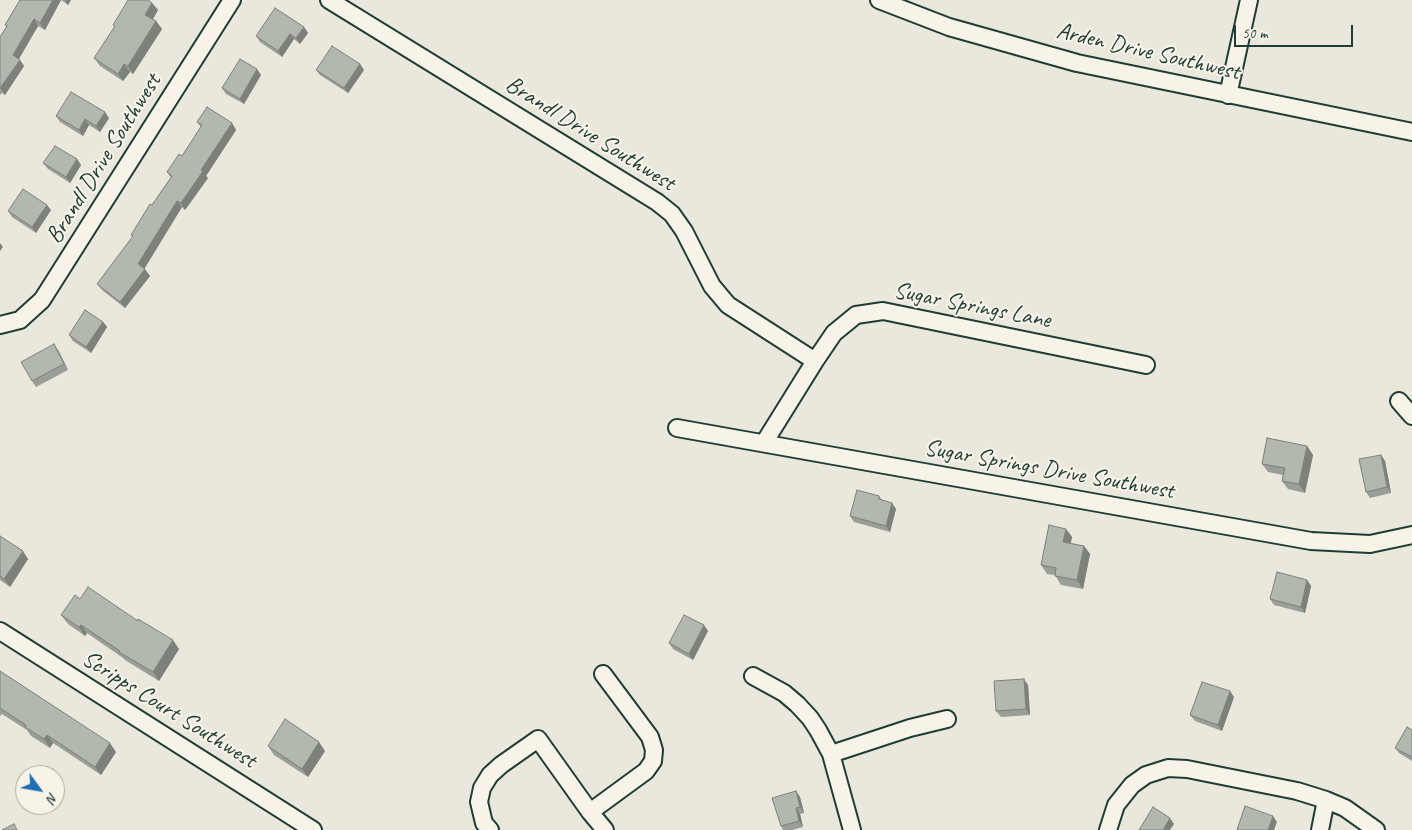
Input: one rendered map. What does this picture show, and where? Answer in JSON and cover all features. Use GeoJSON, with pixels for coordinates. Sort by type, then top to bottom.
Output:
{"type":"FeatureCollection","features":[{"type":"Feature","properties":{"kind":"street","name":"Brandl Drive Southwest"},"geometry":{"type":"LineString","coordinates":[[0,325],[20,320],[42,300],[232,0]]}},
{"type":"Feature","properties":{"kind":"street","name":"Brandl Drive Southwest"},"geometry":{"type":"LineString","coordinates":[[329,0],[657,202],[672,214],[684,230],[712,286],[728,305],[815,361]]}},
{"type":"Feature","properties":{"kind":"street","name":"Arden Drive Southwest"},"geometry":{"type":"LineString","coordinates":[[879,0],[949,27],[1077,63],[1412,132]]}},
{"type":"Feature","properties":{"kind":"street"},"geometry":{"type":"LineString","coordinates":[[1228,95],[1249,0]]}},
{"type":"Feature","properties":{"kind":"street","name":"Sugar Springs Lane"},"geometry":{"type":"LineString","coordinates":[[764,443],[834,333],[856,315],[883,311],[1146,365]]}},
{"type":"Feature","properties":{"kind":"street"},"geometry":{"type":"LineString","coordinates":[[1399,400],[1412,416]]}},
{"type":"Feature","properties":{"kind":"street","name":"Sugar Springs Drive Southwest"},"geometry":{"type":"LineString","coordinates":[[677,428],[1311,540],[1370,544],[1412,535]]}},
{"type":"Feature","properties":{"kind":"street","name":"Scripps Court Southwest"},"geometry":{"type":"LineString","coordinates":[[0,631],[313,830]]}},
{"type":"Feature","properties":{"kind":"street"},"geometry":{"type":"LineString","coordinates":[[590,812],[646,771],[653,761],[654,750],[650,738],[603,674]]}},
{"type":"Feature","properties":{"kind":"street"},"geometry":{"type":"LineString","coordinates":[[753,676],[784,693],[810,718],[831,754],[852,830]]}},
{"type":"Feature","properties":{"kind":"street"},"geometry":{"type":"LineString","coordinates":[[831,754],[910,728],[947,719]]}},
{"type":"Feature","properties":{"kind":"street"},"geometry":{"type":"LineString","coordinates":[[490,830],[484,823],[479,802],[482,788],[490,775],[501,765],[538,739],[605,830]]}},
{"type":"Feature","properties":{"kind":"street"},"geometry":{"type":"LineString","coordinates":[[1108,830],[1116,805],[1132,785],[1146,775],[1168,768],[1187,768],[1297,791],[1345,808],[1376,830]]}},
{"type":"Feature","properties":{"kind":"street"},"geometry":{"type":"LineString","coordinates":[[1320,830],[1326,800]]}},
{"type":"Feature","properties":{"kind":"building"},"geometry":{"type":"Polygon","coordinates":[[[20,0],[53,0],[40,23],[34,19],[13,55],[20,60],[0,88],[0,37],[20,0]]]}},
{"type":"Feature","properties":{"kind":"building"},"geometry":{"type":"Polygon","coordinates":[[[128,0],[148,0],[152,3],[145,15],[156,21],[128,66],[124,64],[118,74],[94,58],[115,26],[113,25],[128,0]]]}},
{"type":"Feature","properties":{"kind":"building"},"geometry":{"type":"Polygon","coordinates":[[[275,8],[304,27],[296,38],[290,34],[278,51],[256,36],[275,8]]]}},
{"type":"Feature","properties":{"kind":"building"},"geometry":{"type":"Polygon","coordinates":[[[332,46],[360,64],[344,88],[316,70],[332,46]]]}},
{"type":"Feature","properties":{"kind":"building"},"geometry":{"type":"Polygon","coordinates":[[[240,59],[257,69],[240,99],[222,88],[240,59]]]}},
{"type":"Feature","properties":{"kind":"building"},"geometry":{"type":"Polygon","coordinates":[[[71,92],[105,112],[96,126],[85,119],[79,130],[56,116],[71,92]]]}},
{"type":"Feature","properties":{"kind":"building"},"geometry":{"type":"Polygon","coordinates":[[[207,107],[232,123],[181,203],[177,201],[138,264],[145,269],[120,302],[97,284],[133,236],[131,235],[150,204],[152,205],[172,176],[167,172],[179,154],[182,156],[202,125],[197,122],[207,107]]]}},
{"type":"Feature","properties":{"kind":"building"},"geometry":{"type":"Polygon","coordinates":[[[55,146],[77,159],[66,177],[43,163],[55,146]]]}},
{"type":"Feature","properties":{"kind":"building"},"geometry":{"type":"Polygon","coordinates":[[[23,189],[47,205],[32,227],[8,211],[23,189]]]}},
{"type":"Feature","properties":{"kind":"building"},"geometry":{"type":"Polygon","coordinates":[[[85,310],[103,322],[86,347],[69,335],[85,310]]]}},
{"type":"Feature","properties":{"kind":"building"},"geometry":{"type":"Polygon","coordinates":[[[54,344],[64,364],[32,381],[21,362],[54,344]]]}},
{"type":"Feature","properties":{"kind":"building"},"geometry":{"type":"Polygon","coordinates":[[[1267,438],[1307,446],[1299,484],[1282,481],[1285,468],[1262,464],[1267,438]]]}},
{"type":"Feature","properties":{"kind":"building"},"geometry":{"type":"Polygon","coordinates":[[[1381,455],[1387,487],[1366,492],[1359,459],[1381,455]]]}},
{"type":"Feature","properties":{"kind":"building"},"geometry":{"type":"Polygon","coordinates":[[[857,490],[879,496],[879,499],[892,503],[886,526],[850,516],[857,490]]]}},
{"type":"Feature","properties":{"kind":"building"},"geometry":{"type":"Polygon","coordinates":[[[1049,525],[1066,529],[1063,542],[1084,546],[1077,580],[1055,576],[1056,568],[1041,565],[1049,525]]]}},
{"type":"Feature","properties":{"kind":"building"},"geometry":{"type":"Polygon","coordinates":[[[0,536],[23,551],[4,579],[0,576],[0,536]]]}},
{"type":"Feature","properties":{"kind":"building"},"geometry":{"type":"Polygon","coordinates":[[[1277,572],[1307,580],[1301,607],[1270,599],[1277,572]]]}},
{"type":"Feature","properties":{"kind":"building"},"geometry":{"type":"Polygon","coordinates":[[[88,587],[138,621],[138,619],[173,640],[153,672],[119,652],[81,625],[79,627],[61,615],[75,595],[80,599],[88,587]]]}},
{"type":"Feature","properties":{"kind":"building"},"geometry":{"type":"Polygon","coordinates":[[[684,615],[704,625],[689,654],[669,643],[684,615]]]}},
{"type":"Feature","properties":{"kind":"building"},"geometry":{"type":"Polygon","coordinates":[[[0,671],[110,743],[95,767],[47,735],[44,739],[0,708],[0,671]]]}},
{"type":"Feature","properties":{"kind":"building"},"geometry":{"type":"Polygon","coordinates":[[[1024,679],[1026,709],[996,711],[994,681],[1024,679]]]}},
{"type":"Feature","properties":{"kind":"building"},"geometry":{"type":"Polygon","coordinates":[[[1202,682],[1230,691],[1218,725],[1190,715],[1202,682]]]}},
{"type":"Feature","properties":{"kind":"building"},"geometry":{"type":"Polygon","coordinates":[[[285,719],[319,742],[302,769],[268,746],[285,719]]]}},
{"type":"Feature","properties":{"kind":"building"},"geometry":{"type":"Polygon","coordinates":[[[1407,727],[1412,730],[1412,757],[1395,748],[1407,727]]]}},
{"type":"Feature","properties":{"kind":"building"},"geometry":{"type":"Polygon","coordinates":[[[796,791],[800,807],[796,808],[799,821],[781,826],[772,798],[796,791]]]}},
{"type":"Feature","properties":{"kind":"building"},"geometry":{"type":"Polygon","coordinates":[[[1245,806],[1273,816],[1268,830],[1237,830],[1245,806]]]}},
{"type":"Feature","properties":{"kind":"building"},"geometry":{"type":"Polygon","coordinates":[[[1153,807],[1170,818],[1163,830],[1139,830],[1153,807]]]}},
{"type":"Feature","properties":{"kind":"building"},"geometry":{"type":"Polygon","coordinates":[[[14,824],[17,830],[2,830],[14,824]]]}}]}
